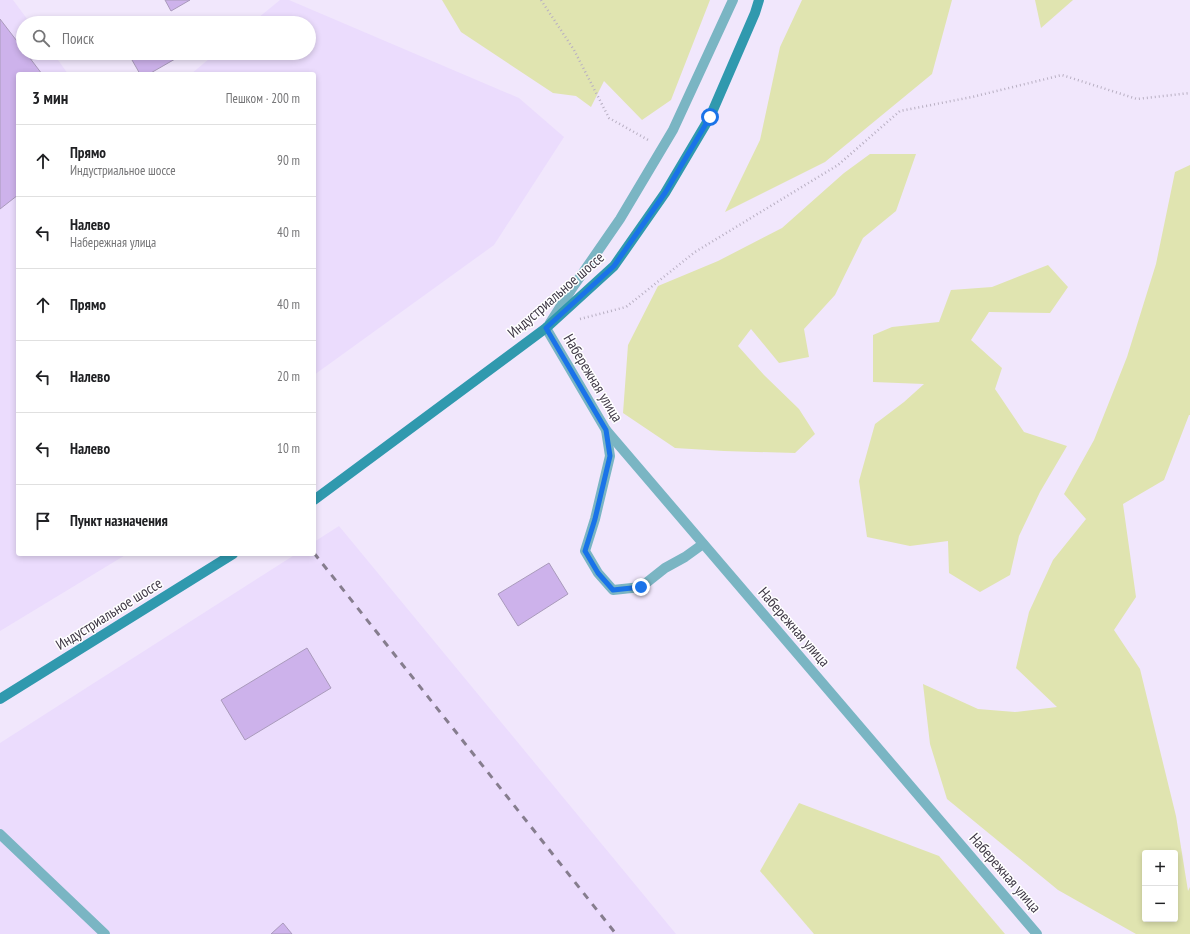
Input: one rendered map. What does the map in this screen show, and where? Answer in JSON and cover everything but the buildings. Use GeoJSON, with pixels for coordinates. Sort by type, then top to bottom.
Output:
{"type":"FeatureCollection","features":[{"type":"Feature","properties":{"kind":"main road","name":"Индустриальное шоссе"},"geometry":{"type":"LineString","coordinates":[[316,499],[546,328],[614,266],[665,193],[710,117],[759,0]]}},
{"type":"Feature","properties":{"kind":"main road","name":"Индустриальное шоссе"},"geometry":{"type":"LineString","coordinates":[[0,699],[230,556]]}},
{"type":"Feature","properties":{"kind":"street"},"geometry":{"type":"LineString","coordinates":[[546,328],[620,219],[673,130],[733,0]]}},
{"type":"Feature","properties":{"kind":"street","name":"Набережная улица"},"geometry":{"type":"LineString","coordinates":[[546,328],[606,430],[1037,934]]}},
{"type":"Feature","properties":{"kind":"street"},"geometry":{"type":"LineString","coordinates":[[606,430],[610,456],[595,519],[585,551],[598,573],[613,590],[641,587],[665,568],[685,557],[703,544]]}},
{"type":"Feature","properties":{"kind":"street"},"geometry":{"type":"LineString","coordinates":[[0,834],[105,934]]}},
{"type":"Feature","properties":{"kind":"path"},"geometry":{"type":"LineString","coordinates":[[541,0],[574,50],[609,118],[662,148]]}},
{"type":"Feature","properties":{"kind":"path"},"geometry":{"type":"LineString","coordinates":[[575,320],[626,307],[695,252],[838,165],[900,111],[972,97],[1062,75],[1137,98],[1190,93]]}},
{"type":"Feature","properties":{"kind":"shaded area"},"geometry":{"type":"Polygon","coordinates":[[[0,0],[13,0],[25,16],[16,16],[16,60],[58,60],[67,72],[16,72],[16,556],[124,556],[0,631],[0,0]]]}},
{"type":"Feature","properties":{"kind":"shaded area"},"geometry":{"type":"Polygon","coordinates":[[[280,0],[289,0],[519,98],[564,137],[494,245],[316,374],[316,72],[193,72],[208,60],[316,60],[316,16],[261,16],[280,0]]]}},
{"type":"Feature","properties":{"kind":"shaded area"},"geometry":{"type":"Polygon","coordinates":[[[339,526],[676,934],[0,934],[0,743],[293,556],[316,556],[316,541],[339,526]]]}},
{"type":"Feature","properties":{"kind":"green space"},"geometry":{"type":"Polygon","coordinates":[[[442,0],[710,0],[671,100],[642,120],[604,81],[591,107],[576,96],[553,93],[461,32],[442,0]]]}},
{"type":"Feature","properties":{"kind":"green space"},"geometry":{"type":"Polygon","coordinates":[[[802,0],[952,0],[932,74],[825,162],[725,212],[760,140],[780,47],[802,0]]]}},
{"type":"Feature","properties":{"kind":"green space"},"geometry":{"type":"Polygon","coordinates":[[[1035,0],[1073,0],[1041,28],[1035,0]]]}},
{"type":"Feature","properties":{"kind":"green space"},"geometry":{"type":"Polygon","coordinates":[[[870,154],[916,154],[896,211],[863,238],[835,295],[804,329],[809,357],[779,363],[751,329],[738,346],[764,375],[799,409],[815,434],[795,453],[675,448],[623,413],[628,345],[658,286],[718,261],[782,228],[844,173],[870,154]]]}},
{"type":"Feature","properties":{"kind":"green space"},"geometry":{"type":"Polygon","coordinates":[[[1190,165],[1190,415],[1164,480],[1123,504],[1136,597],[1114,630],[1140,669],[1176,816],[1188,891],[1190,887],[1190,934],[1136,934],[1058,890],[947,799],[930,744],[923,684],[978,709],[1015,712],[1057,707],[1016,668],[1029,612],[1053,560],[1086,519],[1064,494],[1094,440],[1127,357],[1156,264],[1175,172],[1190,165]]]}},
{"type":"Feature","properties":{"kind":"green space"},"geometry":{"type":"Polygon","coordinates":[[[1048,265],[1068,287],[1050,313],[989,312],[971,340],[1002,368],[995,389],[1024,432],[1067,446],[1040,492],[1019,536],[1010,575],[980,592],[949,573],[948,541],[910,546],[867,537],[859,481],[875,424],[904,402],[924,384],[873,382],[873,335],[892,327],[939,322],[951,290],[992,287],[1048,265]]]}},
{"type":"Feature","properties":{"kind":"green space"},"geometry":{"type":"Polygon","coordinates":[[[799,803],[939,856],[1005,934],[814,934],[760,871],[799,803]]]}},
{"type":"Feature","properties":{"kind":"railway"},"geometry":{"type":"LineString","coordinates":[[316,556],[616,934]]}},
{"type":"Feature","properties":{"kind":"route"},"geometry":{"type":"LineString","coordinates":[[641,587],[613,590],[598,573],[585,551],[595,519],[610,456],[606,430],[546,328],[614,266],[665,193],[710,117]]}}]}
